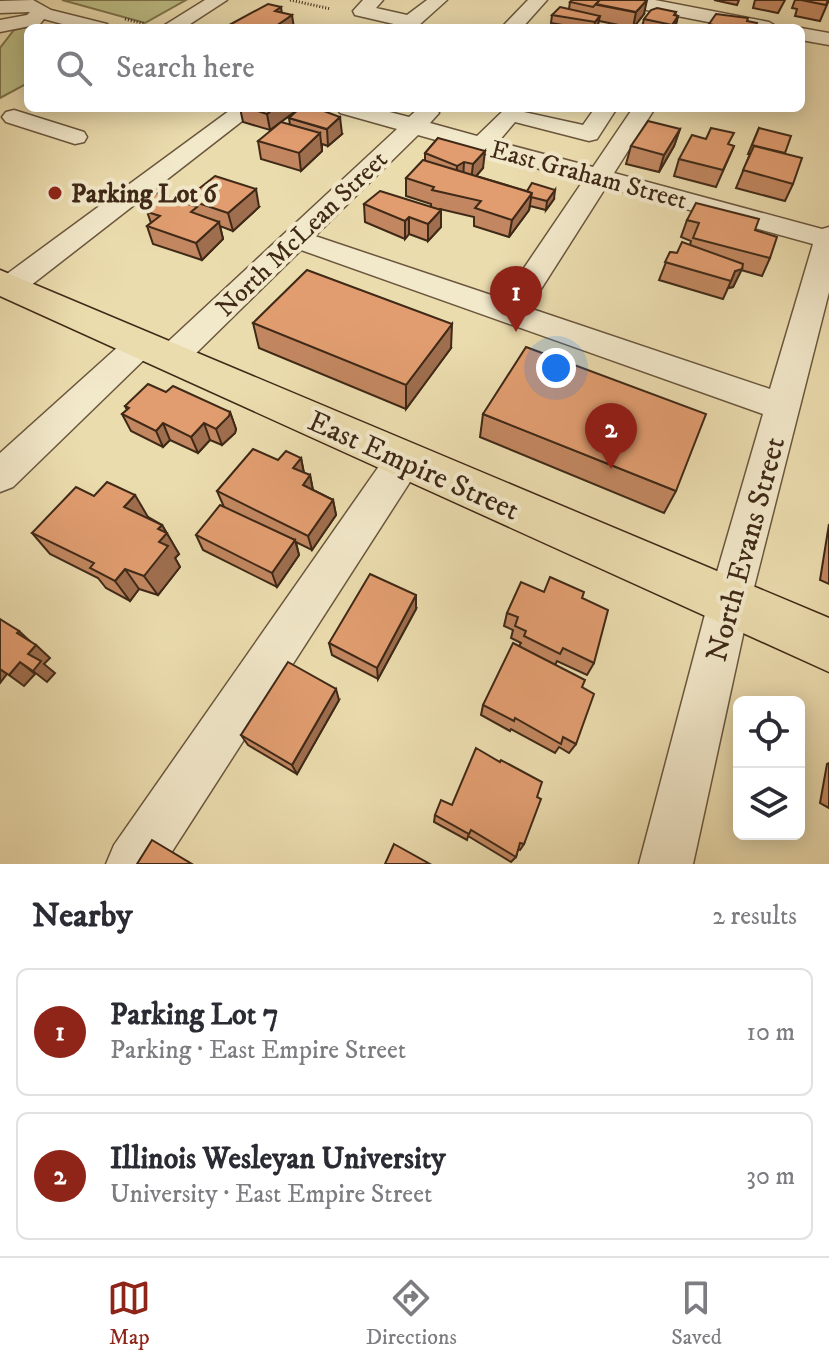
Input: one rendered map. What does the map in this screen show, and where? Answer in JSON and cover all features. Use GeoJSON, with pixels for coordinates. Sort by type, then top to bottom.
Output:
{"type":"FeatureCollection","features":[{"type":"Feature","properties":{"kind":"main road","name":"East Empire Street"},"geometry":{"type":"LineString","coordinates":[[5,284],[829,645]]}},
{"type":"Feature","properties":{"kind":"street"},"geometry":{"type":"LineString","coordinates":[[177,24],[218,0]]}},
{"type":"Feature","properties":{"kind":"street"},"geometry":{"type":"LineString","coordinates":[[374,0],[362,11],[420,24]]}},
{"type":"Feature","properties":{"kind":"street"},"geometry":{"type":"LineString","coordinates":[[411,22],[438,0]]}},
{"type":"Feature","properties":{"kind":"street"},"geometry":{"type":"LineString","coordinates":[[515,24],[538,0]]}},
{"type":"Feature","properties":{"kind":"street"},"geometry":{"type":"LineString","coordinates":[[626,0],[701,22],[724,24]]}},
{"type":"Feature","properties":{"kind":"street"},"geometry":{"type":"LineString","coordinates":[[0,7],[27,4],[40,7],[42,13]]}},
{"type":"Feature","properties":{"kind":"street"},"geometry":{"type":"LineString","coordinates":[[0,26],[25,23],[42,13],[85,24]]}},
{"type":"Feature","properties":{"kind":"street"},"geometry":{"type":"LineString","coordinates":[[805,35],[829,39]]}},
{"type":"Feature","properties":{"kind":"street"},"geometry":{"type":"LineString","coordinates":[[5,284],[242,112]]}},
{"type":"Feature","properties":{"kind":"street","name":"East Graham Street"},"geometry":{"type":"LineString","coordinates":[[381,112],[422,117],[482,145],[829,239]]}},
{"type":"Feature","properties":{"kind":"street"},"geometry":{"type":"LineString","coordinates":[[482,145],[510,114],[589,134],[603,112]]}},
{"type":"Feature","properties":{"kind":"street"},"geometry":{"type":"LineString","coordinates":[[510,313],[641,112]]}},
{"type":"Feature","properties":{"kind":"street"},"geometry":{"type":"LineString","coordinates":[[14,117],[75,137]]}},
{"type":"Feature","properties":{"kind":"street","name":"North McLean Street"},"geometry":{"type":"LineString","coordinates":[[0,476],[296,239],[422,117]]}},
{"type":"Feature","properties":{"kind":"street"},"geometry":{"type":"LineString","coordinates":[[296,239],[782,407]]}},
{"type":"Feature","properties":{"kind":"street","name":"North Evans Street"},"geometry":{"type":"LineString","coordinates":[[666,864],[729,603],[829,239]]}},
{"type":"Feature","properties":{"kind":"street"},"geometry":{"type":"LineString","coordinates":[[133,864],[404,460]]}},
{"type":"Feature","properties":{"kind":"path"},"geometry":{"type":"LineString","coordinates":[[290,0],[331,9]]}},
{"type":"Feature","properties":{"kind":"green space"},"geometry":{"type":"Polygon","coordinates":[[[62,0],[186,0],[145,23],[62,0]]]}},
{"type":"Feature","properties":{"kind":"green space"},"geometry":{"type":"Polygon","coordinates":[[[24,28],[24,85],[0,98],[0,48],[14,30],[24,28]]]}},
{"type":"Feature","properties":{"kind":"building"},"geometry":{"type":"Polygon","coordinates":[[[600,0],[593,7],[570,2],[600,0]]]}},
{"type":"Feature","properties":{"kind":"building"},"geometry":{"type":"Polygon","coordinates":[[[600,0],[647,0],[636,12],[596,4],[600,0]]]}},
{"type":"Feature","properties":{"kind":"building"},"geometry":{"type":"Polygon","coordinates":[[[801,0],[828,0],[826,5],[801,0]]]}},
{"type":"Feature","properties":{"kind":"building"},"geometry":{"type":"Polygon","coordinates":[[[268,4],[281,7],[275,11],[292,15],[279,24],[231,24],[268,4]]]}},
{"type":"Feature","properties":{"kind":"building"},"geometry":{"type":"Polygon","coordinates":[[[560,7],[600,16],[595,22],[552,15],[560,7]]]}},
{"type":"Feature","properties":{"kind":"building"},"geometry":{"type":"Polygon","coordinates":[[[657,8],[676,12],[674,15],[678,16],[673,24],[644,19],[657,8]]]}},
{"type":"Feature","properties":{"kind":"building"},"geometry":{"type":"Polygon","coordinates":[[[716,14],[748,18],[747,21],[757,23],[756,24],[709,24],[716,14]]]}},
{"type":"Feature","properties":{"kind":"building"},"geometry":{"type":"Polygon","coordinates":[[[296,112],[327,112],[340,117],[327,129],[289,118],[296,112]]]}},
{"type":"Feature","properties":{"kind":"building"},"geometry":{"type":"Polygon","coordinates":[[[648,121],[680,129],[664,155],[631,146],[648,121]]]}},
{"type":"Feature","properties":{"kind":"building"},"geometry":{"type":"Polygon","coordinates":[[[281,122],[320,133],[299,153],[258,141],[281,122]]]}},
{"type":"Feature","properties":{"kind":"building"},"geometry":{"type":"Polygon","coordinates":[[[711,128],[734,133],[728,144],[734,146],[723,170],[679,159],[692,135],[706,139],[711,128]]]}},
{"type":"Feature","properties":{"kind":"building"},"geometry":{"type":"Polygon","coordinates":[[[759,128],[791,136],[785,153],[752,145],[759,128]]]}},
{"type":"Feature","properties":{"kind":"building"},"geometry":{"type":"Polygon","coordinates":[[[438,138],[485,151],[473,164],[464,162],[457,166],[425,153],[438,138]]]}},
{"type":"Feature","properties":{"kind":"building"},"geometry":{"type":"Polygon","coordinates":[[[754,146],[802,158],[793,184],[743,170],[754,146]]]}},
{"type":"Feature","properties":{"kind":"building"},"geometry":{"type":"Polygon","coordinates":[[[423,160],[532,193],[512,220],[475,208],[481,201],[432,190],[434,187],[406,178],[423,160]]]}},
{"type":"Feature","properties":{"kind":"building"},"geometry":{"type":"Polygon","coordinates":[[[215,176],[256,189],[228,213],[186,199],[215,176]]]}},
{"type":"Feature","properties":{"kind":"building"},"geometry":{"type":"Polygon","coordinates":[[[532,183],[555,190],[547,201],[531,197],[532,193],[527,191],[532,183]]]}},
{"type":"Feature","properties":{"kind":"building"},"geometry":{"type":"Polygon","coordinates":[[[380,191],[441,210],[428,224],[409,217],[405,221],[364,204],[380,191]]]}},
{"type":"Feature","properties":{"kind":"building"},"geometry":{"type":"Polygon","coordinates":[[[157,193],[197,207],[191,212],[219,222],[196,243],[147,226],[160,216],[147,212],[154,207],[144,203],[157,193]]]}},
{"type":"Feature","properties":{"kind":"building"},"geometry":{"type":"Polygon","coordinates":[[[696,203],[759,219],[755,230],[777,237],[770,258],[693,238],[699,223],[687,220],[696,203]]]}},
{"type":"Feature","properties":{"kind":"building"},"geometry":{"type":"Polygon","coordinates":[[[682,242],[743,264],[742,269],[735,271],[731,281],[665,262],[670,252],[677,253],[682,242]]]}},
{"type":"Feature","properties":{"kind":"building"},"geometry":{"type":"Polygon","coordinates":[[[307,270],[452,324],[406,385],[253,323],[307,270]]]}},
{"type":"Feature","properties":{"kind":"building"},"geometry":{"type":"Polygon","coordinates":[[[526,347],[706,414],[676,491],[483,414],[526,347]]]}},
{"type":"Feature","properties":{"kind":"building"},"geometry":{"type":"Polygon","coordinates":[[[148,384],[166,392],[173,386],[230,412],[229,416],[216,429],[204,423],[191,437],[163,423],[156,431],[122,414],[129,408],[125,406],[148,384]]]}},
{"type":"Feature","properties":{"kind":"building"},"geometry":{"type":"Polygon","coordinates":[[[253,449],[278,460],[286,451],[301,458],[293,468],[310,475],[303,485],[333,500],[308,536],[217,491],[253,449]]]}},
{"type":"Feature","properties":{"kind":"building"},"geometry":{"type":"Polygon","coordinates":[[[107,482],[135,495],[124,507],[162,525],[158,529],[167,533],[159,542],[168,546],[144,576],[125,569],[115,581],[90,568],[94,563],[32,533],[76,487],[94,496],[107,482]]]}},
{"type":"Feature","properties":{"kind":"building"},"geometry":{"type":"Polygon","coordinates":[[[220,505],[295,540],[272,573],[196,535],[220,505]]]}},
{"type":"Feature","properties":{"kind":"building"},"geometry":{"type":"Polygon","coordinates":[[[370,574],[416,595],[377,668],[329,643],[370,574]]]}},
{"type":"Feature","properties":{"kind":"building"},"geometry":{"type":"Polygon","coordinates":[[[550,577],[584,592],[582,598],[608,610],[594,663],[563,648],[560,654],[524,636],[526,631],[515,626],[518,617],[507,613],[521,582],[544,592],[550,577]]]}},
{"type":"Feature","properties":{"kind":"building"},"geometry":{"type":"Polygon","coordinates":[[[0,619],[36,645],[28,654],[41,661],[33,671],[20,662],[9,675],[0,669],[0,619]]]}},
{"type":"Feature","properties":{"kind":"building"},"geometry":{"type":"Polygon","coordinates":[[[513,643],[585,680],[582,687],[594,694],[576,744],[563,737],[561,744],[515,718],[514,721],[483,705],[513,643]]]}},
{"type":"Feature","properties":{"kind":"building"},"geometry":{"type":"Polygon","coordinates":[[[288,662],[336,689],[292,765],[241,735],[288,662]]]}},
{"type":"Feature","properties":{"kind":"building"},"geometry":{"type":"Polygon","coordinates":[[[476,748],[542,782],[537,797],[541,799],[516,857],[471,830],[469,834],[435,815],[441,800],[452,805],[476,748]]]}},
{"type":"Feature","properties":{"kind":"building"},"geometry":{"type":"Polygon","coordinates":[[[152,840],[192,864],[137,864],[152,840]]]}},
{"type":"Feature","properties":{"kind":"building"},"geometry":{"type":"Polygon","coordinates":[[[394,844],[430,864],[385,864],[394,844]]]}},
{"type":"Feature","properties":{"kind":"place","name":"Parking Lot 6"},"geometry":{"type":"Point","coordinates":[55,193]}},
{"type":"Feature","properties":{"kind":"place","name":"Parking Lot 7"},"geometry":{"type":"Point","coordinates":[516,332]}},
{"type":"Feature","properties":{"kind":"place","name":"Illinois Wesleyan University"},"geometry":{"type":"Point","coordinates":[611,469]}}]}
